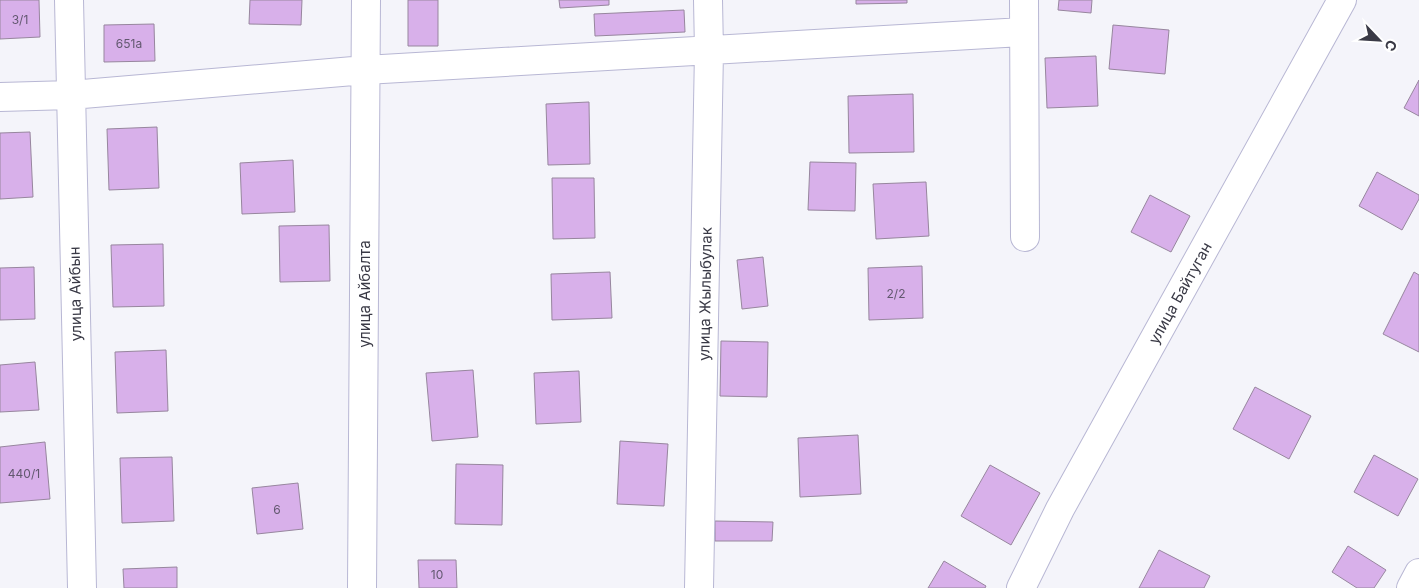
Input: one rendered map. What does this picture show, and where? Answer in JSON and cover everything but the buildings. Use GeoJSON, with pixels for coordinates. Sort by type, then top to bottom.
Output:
{"type":"FeatureCollection","features":[{"type":"Feature","properties":{"kind":"street","name":"улица Айбын"},"geometry":{"type":"LineString","coordinates":[[69,0],[82,588]]}},
{"type":"Feature","properties":{"kind":"street","name":"улица Айбалта"},"geometry":{"type":"LineString","coordinates":[[362,588],[366,0]]}},
{"type":"Feature","properties":{"kind":"street","name":"улица Жылыбулак"},"geometry":{"type":"LineString","coordinates":[[700,588],[709,51],[708,0]]}},
{"type":"Feature","properties":{"kind":"street"},"geometry":{"type":"LineString","coordinates":[[1024,0],[1026,237]]}},
{"type":"Feature","properties":{"kind":"street","name":"улица Байтуган"},"geometry":{"type":"LineString","coordinates":[[1020,588],[1060,509],[1342,0]]}},
{"type":"Feature","properties":{"kind":"street"},"geometry":{"type":"LineString","coordinates":[[0,97],[71,95],[365,70],[1024,32]]}},
{"type":"Feature","properties":{"kind":"street"},"geometry":{"type":"LineString","coordinates":[[1411,588],[1419,573]]}}]}
